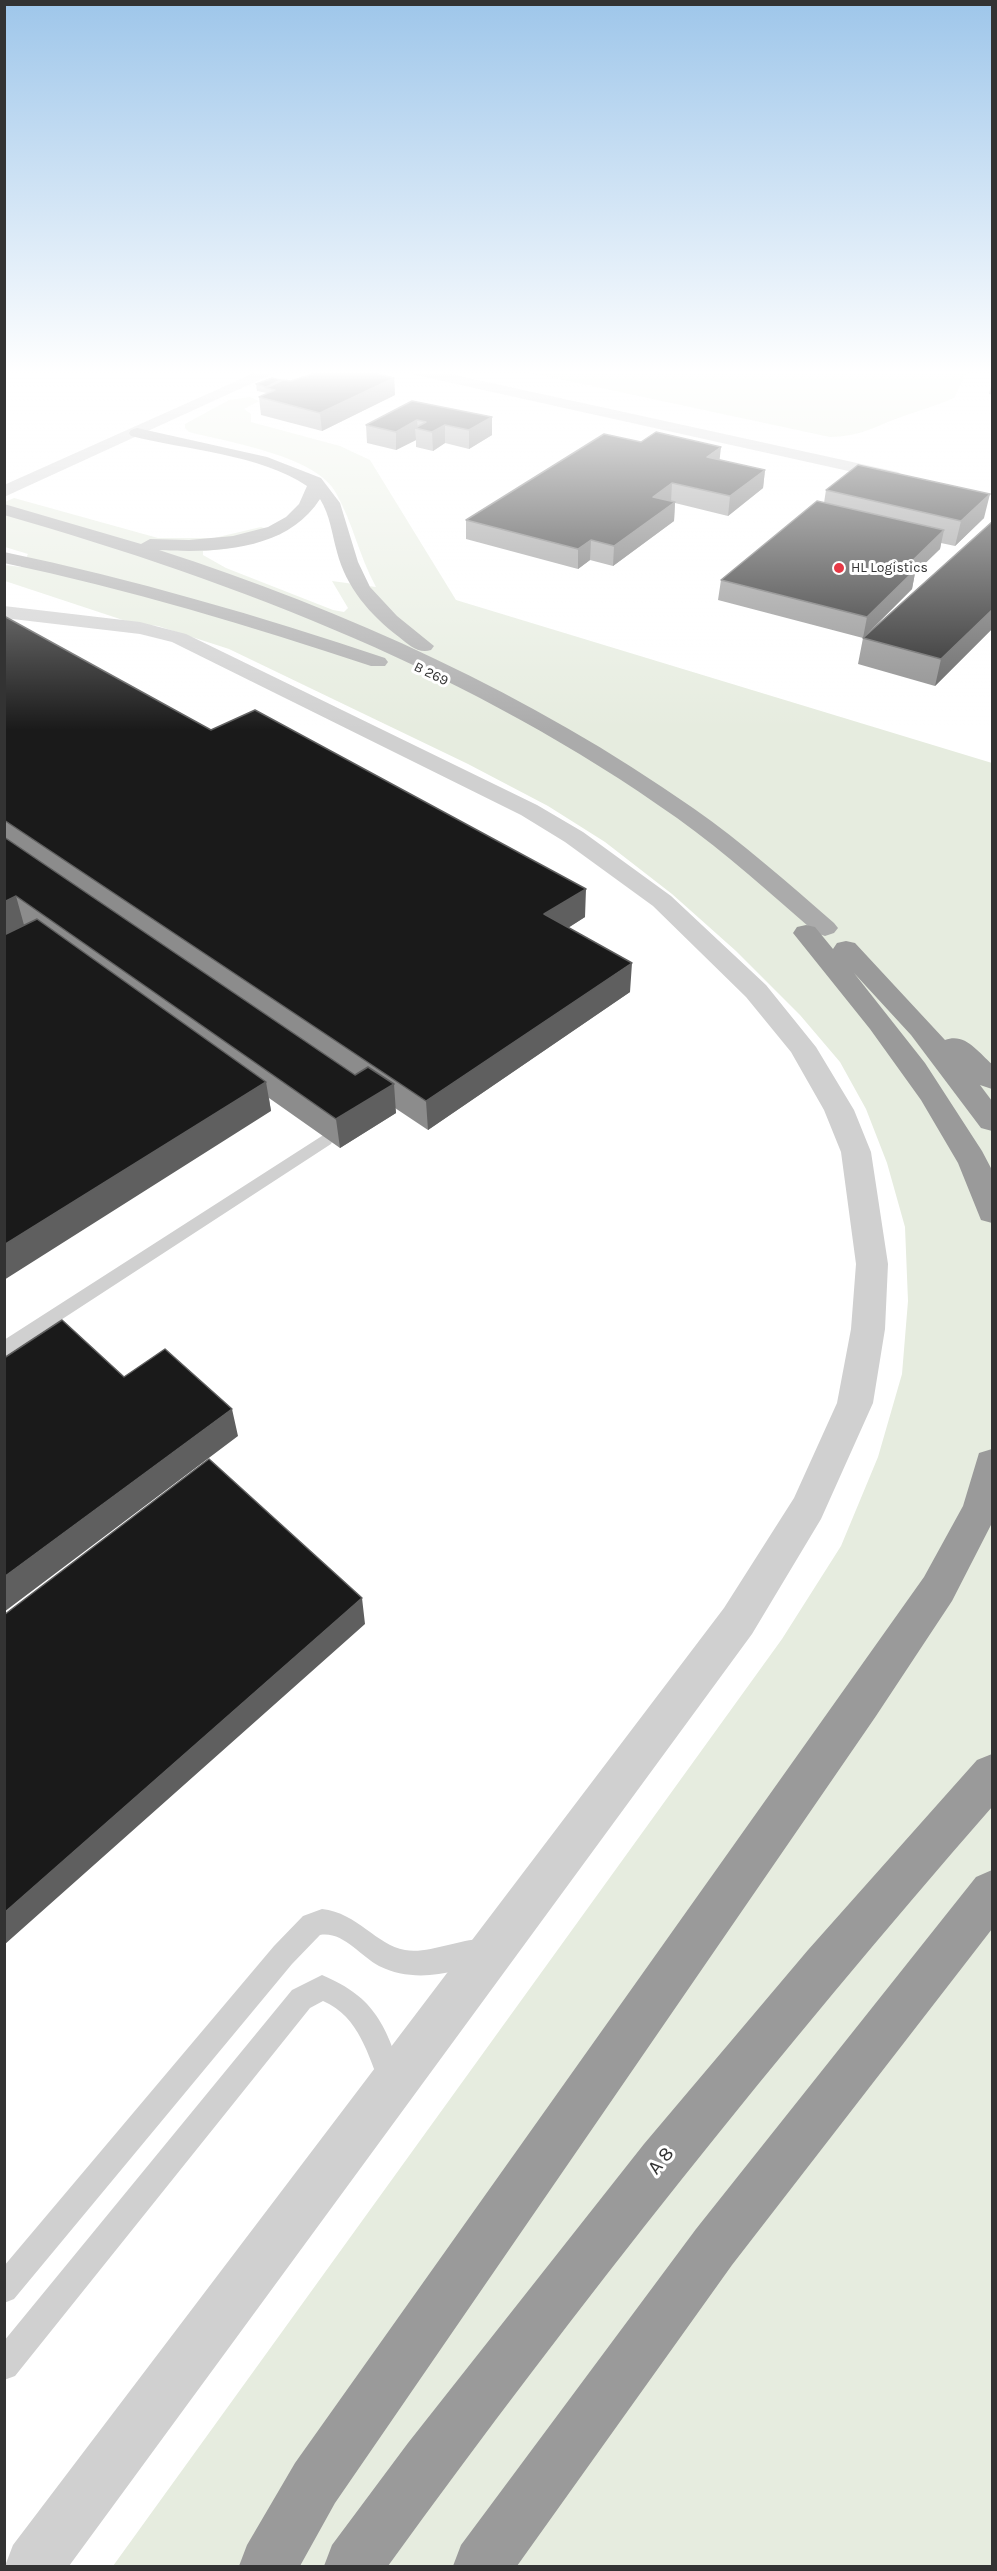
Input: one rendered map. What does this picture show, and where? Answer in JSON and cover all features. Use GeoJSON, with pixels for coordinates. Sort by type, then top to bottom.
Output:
{"type":"FeatureCollection","features":[{"type":"Feature","properties":{"kind":"highway"},"geometry":{"type":"LineString","coordinates":[[815,931],[894,988],[993,1080]]}},
{"type":"Feature","properties":{"kind":"highway"},"geometry":{"type":"LineString","coordinates":[[815,931],[921,1029],[993,1121]]}},
{"type":"Feature","properties":{"kind":"highway"},"geometry":{"type":"LineString","coordinates":[[815,931],[935,1072],[993,1153]]}},
{"type":"Feature","properties":{"kind":"highway"},"geometry":{"type":"LineString","coordinates":[[815,931],[924,1081],[965,1146],[993,1212]]}},
{"type":"Feature","properties":{"kind":"highway"},"geometry":{"type":"LineString","coordinates":[[268,2566],[315,2483],[861,1702],[938,1588],[981,1508],[993,1464]]}},
{"type":"Feature","properties":{"kind":"highway","name":"A 8"},"geometry":{"type":"LineString","coordinates":[[353,2566],[430,2460],[654,2169],[889,1890],[993,1775]]}},
{"type":"Feature","properties":{"kind":"highway"},"geometry":{"type":"LineString","coordinates":[[482,2566],[714,2247],[993,1893]]}},
{"type":"Feature","properties":{"kind":"main road"},"geometry":{"type":"LineString","coordinates":[[4,511],[151,544],[179,546],[231,542],[273,531],[300,514],[313,499],[314,490]]}},
{"type":"Feature","properties":{"kind":"main road"},"geometry":{"type":"LineString","coordinates":[[321,490],[334,506],[349,562],[357,581],[382,612],[425,647],[554,736]]}},
{"type":"Feature","properties":{"kind":"main road","name":"B 269"},"geometry":{"type":"LineString","coordinates":[[4,511],[165,565],[287,610],[426,671],[554,736],[652,805],[815,931]]}},
{"type":"Feature","properties":{"kind":"main road"},"geometry":{"type":"LineString","coordinates":[[67,526],[241,585],[363,633],[476,686],[554,736]]}},
{"type":"Feature","properties":{"kind":"main road"},"geometry":{"type":"LineString","coordinates":[[4,557],[69,571],[346,650],[455,693],[554,736]]}},
{"type":"Feature","properties":{"kind":"street"},"geometry":{"type":"LineString","coordinates":[[4,612],[140,628],[197,645],[482,785],[574,837],[662,901],[756,992],[802,1047],[819,1072],[839,1110],[856,1152],[866,1205],[872,1264],[867,1329],[855,1403],[808,1508],[738,1621],[34,2566]]}},
{"type":"Feature","properties":{"kind":"lane"},"geometry":{"type":"LineString","coordinates":[[4,1350],[325,1140]]}},
{"type":"Feature","properties":{"kind":"lane"},"geometry":{"type":"LineString","coordinates":[[4,2289],[283,1955],[312,1925],[321,1921],[334,1923],[395,1960],[414,1964],[440,1962],[496,1946]]}},
{"type":"Feature","properties":{"kind":"lane"},"geometry":{"type":"LineString","coordinates":[[4,2365],[301,1999],[322,1988],[351,2001],[366,2019],[380,2043],[393,2084]]}},
{"type":"Feature","properties":{"kind":"shaded area"},"geometry":{"type":"Polygon","coordinates":[[[334,490],[388,490],[456,600],[992,763],[992,2566],[113,2566],[782,1639],[841,1546],[878,1457],[902,1374],[908,1301],[905,1227],[887,1163],[866,1109],[840,1062],[800,1015],[736,951],[672,894],[605,842],[548,806],[468,764],[229,649],[158,626],[132,623],[5,581],[5,565],[21,567],[28,554],[5,547],[5,502],[14,498],[158,538],[214,538],[261,527],[281,534],[226,549],[203,551],[203,555],[226,568],[333,610],[344,612],[348,608],[332,581],[376,587],[334,490]]]}},
{"type":"Feature","properties":{"kind":"building"},"geometry":{"type":"Polygon","coordinates":[[[514,490],[663,490],[653,497],[675,502],[614,546],[591,540],[578,549],[466,520],[514,490]]]}},
{"type":"Feature","properties":{"kind":"building"},"geometry":{"type":"Polygon","coordinates":[[[703,490],[738,490],[730,496],[703,490]]]}},
{"type":"Feature","properties":{"kind":"building"},"geometry":{"type":"Polygon","coordinates":[[[826,490],[972,490],[990,494],[961,521],[826,490]]]}},
{"type":"Feature","properties":{"kind":"building","name":"HL Logistics"},"geometry":{"type":"Polygon","coordinates":[[[817,501],[944,530],[906,567],[916,569],[867,617],[721,580],[817,501]]]}},
{"type":"Feature","properties":{"kind":"building"},"geometry":{"type":"Polygon","coordinates":[[[993,521],[993,609],[941,659],[863,638],[993,521]]]}},
{"type":"Feature","properties":{"kind":"building"},"geometry":{"type":"Polygon","coordinates":[[[4,616],[211,730],[255,710],[586,889],[544,914],[632,963],[426,1101],[4,820],[4,616]]]}},
{"type":"Feature","properties":{"kind":"building"},"geometry":{"type":"Polygon","coordinates":[[[4,837],[355,1075],[368,1067],[394,1084],[336,1119],[16,896],[4,902],[4,837]]]}},
{"type":"Feature","properties":{"kind":"building"},"geometry":{"type":"Polygon","coordinates":[[[37,919],[266,1082],[4,1245],[4,935],[37,919]]]}},
{"type":"Feature","properties":{"kind":"building"},"geometry":{"type":"Polygon","coordinates":[[[62,1320],[124,1377],[165,1349],[232,1409],[4,1577],[4,1358],[62,1320]]]}},
{"type":"Feature","properties":{"kind":"building"},"geometry":{"type":"Polygon","coordinates":[[[209,1459],[362,1598],[4,1913],[4,1615],[209,1459]]]}},
{"type":"Feature","properties":{"kind":"place","name":"HL Logistics"},"geometry":{"type":"Point","coordinates":[839,568]}}]}
